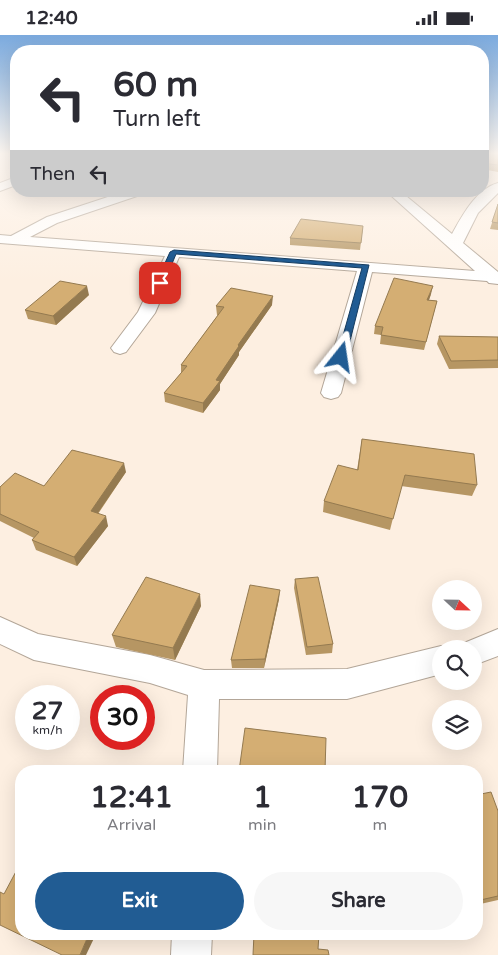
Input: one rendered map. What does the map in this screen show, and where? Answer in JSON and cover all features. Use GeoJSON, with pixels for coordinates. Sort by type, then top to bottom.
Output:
{"type":"FeatureCollection","features":[{"type":"Feature","properties":{"kind":"street"},"geometry":{"type":"LineString","coordinates":[[6,240],[52,220],[121,197]]}},
{"type":"Feature","properties":{"kind":"street"},"geometry":{"type":"LineString","coordinates":[[399,197],[495,279]]}},
{"type":"Feature","properties":{"kind":"street"},"geometry":{"type":"LineString","coordinates":[[455,243],[469,213],[483,197]]}},
{"type":"Feature","properties":{"kind":"street"},"geometry":{"type":"LineString","coordinates":[[6,240],[366,267],[495,279]]}},
{"type":"Feature","properties":{"kind":"street"},"geometry":{"type":"LineString","coordinates":[[120,348],[146,313],[174,252]]}},
{"type":"Feature","properties":{"kind":"street"},"geometry":{"type":"LineString","coordinates":[[331,393],[366,267]]}},
{"type":"Feature","properties":{"kind":"street"},"geometry":{"type":"LineString","coordinates":[[0,630],[34,647],[150,669],[204,685],[348,684],[432,662]]}},
{"type":"Feature","properties":{"kind":"street"},"geometry":{"type":"LineString","coordinates":[[482,649],[498,642]]}},
{"type":"Feature","properties":{"kind":"street"},"geometry":{"type":"LineString","coordinates":[[200,765],[204,685]]}},
{"type":"Feature","properties":{"kind":"street"},"geometry":{"type":"LineString","coordinates":[[191,955],[192,940]]}},
{"type":"Feature","properties":{"kind":"building"},"geometry":{"type":"Polygon","coordinates":[[[498,204],[498,223],[492,222],[498,204]]]}},
{"type":"Feature","properties":{"kind":"building"},"geometry":{"type":"Polygon","coordinates":[[[301,219],[363,226],[361,243],[290,238],[301,219]]]}},
{"type":"Feature","properties":{"kind":"building"},"geometry":{"type":"Polygon","coordinates":[[[394,278],[433,286],[427,300],[437,301],[426,342],[381,335],[383,327],[375,326],[394,278]]]}},
{"type":"Feature","properties":{"kind":"building"},"geometry":{"type":"Polygon","coordinates":[[[60,281],[87,286],[53,316],[25,310],[60,281]]]}},
{"type":"Feature","properties":{"kind":"building"},"geometry":{"type":"Polygon","coordinates":[[[231,288],[273,296],[238,345],[216,380],[220,381],[203,403],[164,393],[187,366],[181,365],[224,307],[216,306],[231,288]]]}},
{"type":"Feature","properties":{"kind":"building"},"geometry":{"type":"Polygon","coordinates":[[[439,336],[498,337],[498,360],[451,361],[439,336]]]}},
{"type":"Feature","properties":{"kind":"building"},"geometry":{"type":"Polygon","coordinates":[[[362,439],[474,454],[477,485],[405,475],[393,519],[324,501],[338,465],[358,470],[362,439]]]}},
{"type":"Feature","properties":{"kind":"building"},"geometry":{"type":"Polygon","coordinates":[[[72,450],[124,463],[91,511],[106,516],[74,557],[32,540],[39,532],[0,514],[0,487],[15,473],[44,486],[72,450]]]}},
{"type":"Feature","properties":{"kind":"building"},"geometry":{"type":"Polygon","coordinates":[[[146,577],[200,594],[173,648],[112,635],[146,577]]]}},
{"type":"Feature","properties":{"kind":"building"},"geometry":{"type":"Polygon","coordinates":[[[318,577],[333,644],[307,647],[295,579],[318,577]]]}},
{"type":"Feature","properties":{"kind":"building"},"geometry":{"type":"Polygon","coordinates":[[[250,585],[280,590],[265,659],[231,660],[250,585]]]}},
{"type":"Feature","properties":{"kind":"building"},"geometry":{"type":"Polygon","coordinates":[[[245,728],[326,738],[325,765],[240,765],[245,728]]]}},
{"type":"Feature","properties":{"kind":"building"},"geometry":{"type":"Polygon","coordinates":[[[491,792],[498,811],[498,896],[483,899],[483,794],[491,792]]]}},
{"type":"Feature","properties":{"kind":"building"},"geometry":{"type":"Polygon","coordinates":[[[15,873],[15,932],[0,925],[0,892],[4,894],[15,873]]]}},
{"type":"Feature","properties":{"kind":"building"},"geometry":{"type":"Polygon","coordinates":[[[31,940],[86,940],[80,955],[62,955],[31,940]]]}},
{"type":"Feature","properties":{"kind":"building"},"geometry":{"type":"Polygon","coordinates":[[[254,940],[319,940],[318,949],[328,950],[329,955],[253,955],[254,940]]]}},
{"type":"Feature","properties":{"kind":"route"},"geometry":{"type":"LineString","coordinates":[[160,283],[174,252],[366,267],[341,357]]}}]}
